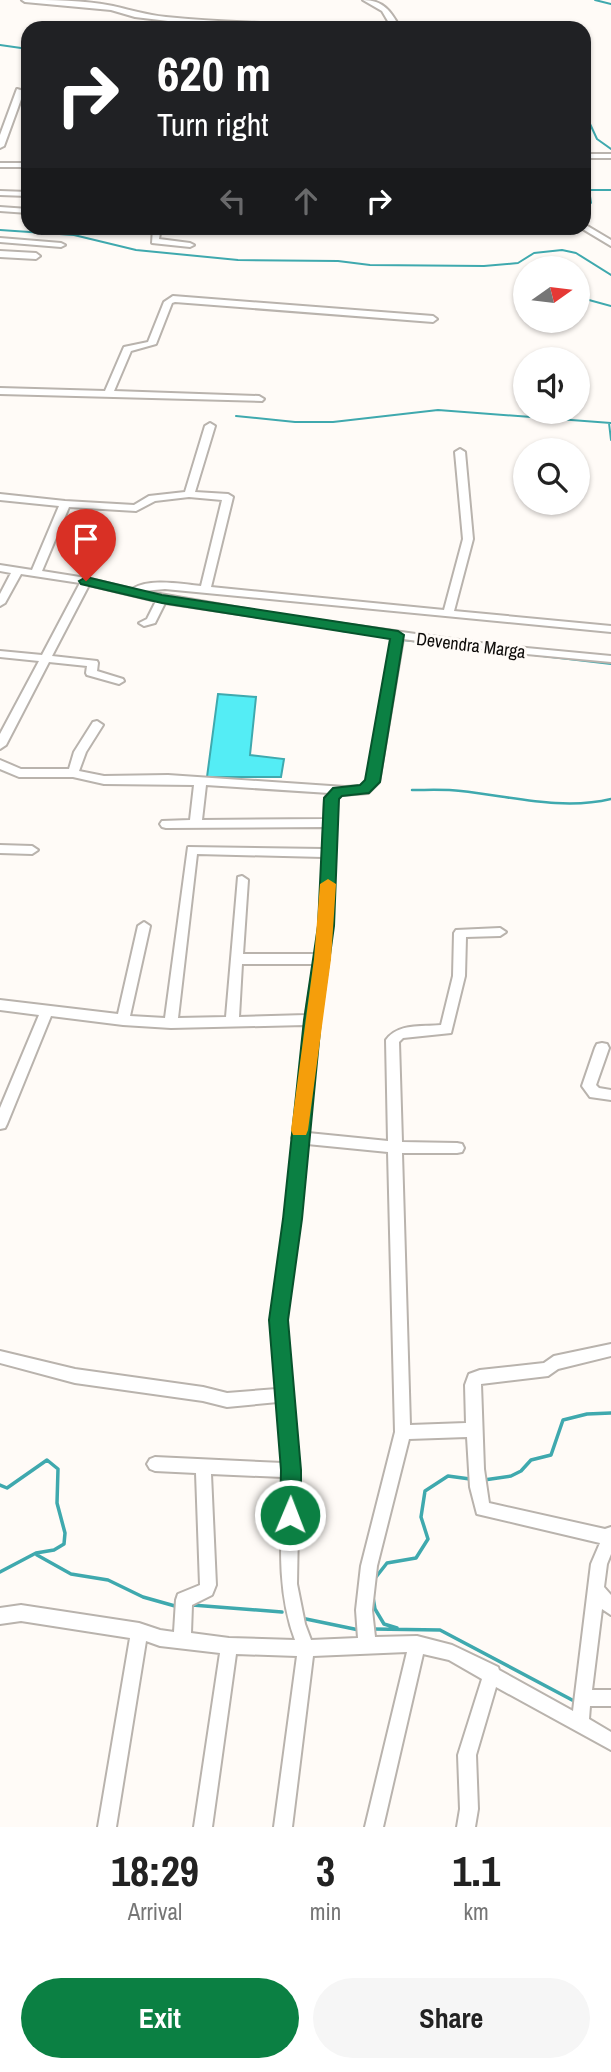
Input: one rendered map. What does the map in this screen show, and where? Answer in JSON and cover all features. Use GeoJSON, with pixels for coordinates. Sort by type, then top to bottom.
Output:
{"type":"FeatureCollection","features":[{"type":"Feature","properties":{"kind":"street"},"geometry":{"type":"LineString","coordinates":[[25,0],[112,8],[135,15],[196,21]]}},
{"type":"Feature","properties":{"kind":"street"},"geometry":{"type":"LineString","coordinates":[[366,0],[388,10],[393,21]]}},
{"type":"Feature","properties":{"kind":"street"},"geometry":{"type":"LineString","coordinates":[[0,146],[20,91]]}},
{"type":"Feature","properties":{"kind":"street"},"geometry":{"type":"LineString","coordinates":[[591,156],[611,156]]}},
{"type":"Feature","properties":{"kind":"street"},"geometry":{"type":"LineString","coordinates":[[0,165],[21,165]]}},
{"type":"Feature","properties":{"kind":"street"},"geometry":{"type":"LineString","coordinates":[[0,193],[21,194]]}},
{"type":"Feature","properties":{"kind":"street"},"geometry":{"type":"LineString","coordinates":[[0,209],[21,210]]}},
{"type":"Feature","properties":{"kind":"street"},"geometry":{"type":"LineString","coordinates":[[591,231],[611,244]]}},
{"type":"Feature","properties":{"kind":"street"},"geometry":{"type":"LineString","coordinates":[[156,235],[155,242],[190,245]]}},
{"type":"Feature","properties":{"kind":"street"},"geometry":{"type":"LineString","coordinates":[[0,240],[61,245]]}},
{"type":"Feature","properties":{"kind":"street"},"geometry":{"type":"LineString","coordinates":[[0,254],[36,256]]}},
{"type":"Feature","properties":{"kind":"street"},"geometry":{"type":"LineString","coordinates":[[106,394],[111,391],[127,349],[152,344],[171,300],[433,319]]}},
{"type":"Feature","properties":{"kind":"street"},"geometry":{"type":"LineString","coordinates":[[0,391],[260,399]]}},
{"type":"Feature","properties":{"kind":"street"},"geometry":{"type":"LineString","coordinates":[[189,494],[209,426]]}},
{"type":"Feature","properties":{"kind":"street"},"geometry":{"type":"LineString","coordinates":[[448,614],[468,539],[460,452]]}},
{"type":"Feature","properties":{"kind":"street"},"geometry":{"type":"LineString","coordinates":[[0,497],[136,508],[152,498],[189,494],[228,497],[205,590]]}},
{"type":"Feature","properties":{"kind":"street"},"geometry":{"type":"LineString","coordinates":[[36,573],[65,504]]}},
{"type":"Feature","properties":{"kind":"street","name":"Devendra Marga"},"geometry":{"type":"LineString","coordinates":[[0,568],[86,581],[162,599],[398,635],[611,659]]}},
{"type":"Feature","properties":{"kind":"street"},"geometry":{"type":"LineString","coordinates":[[0,603],[18,570]]}},
{"type":"Feature","properties":{"kind":"street"},"geometry":{"type":"LineString","coordinates":[[0,745],[86,581]]}},
{"type":"Feature","properties":{"kind":"street"},"geometry":{"type":"LineString","coordinates":[[126,590],[165,586],[611,629]]}},
{"type":"Feature","properties":{"kind":"street"},"geometry":{"type":"LineString","coordinates":[[144,623],[151,621],[162,599]]}},
{"type":"Feature","properties":{"kind":"street"},"geometry":{"type":"LineString","coordinates":[[0,764],[19,772],[73,773],[104,780],[168,779],[200,783],[364,790],[373,782],[398,635]]}},
{"type":"Feature","properties":{"kind":"street"},"geometry":{"type":"LineString","coordinates":[[0,654],[93,663],[92,673],[119,681]]}},
{"type":"Feature","properties":{"kind":"street"},"geometry":{"type":"LineString","coordinates":[[73,773],[80,752],[97,725]]}},
{"type":"Feature","properties":{"kind":"street"},"geometry":{"type":"LineString","coordinates":[[196,823],[200,783]]}},
{"type":"Feature","properties":{"kind":"street"},"geometry":{"type":"LineString","coordinates":[[283,1827],[306,1648],[297,1624],[289,1584],[291,1470],[279,1320],[293,1219],[312,1020],[323,959],[332,794],[343,790]]}},
{"type":"Feature","properties":{"kind":"street"},"geometry":{"type":"LineString","coordinates":[[166,824],[330,824]]}},
{"type":"Feature","properties":{"kind":"street"},"geometry":{"type":"LineString","coordinates":[[0,849],[32,850]]}},
{"type":"Feature","properties":{"kind":"street"},"geometry":{"type":"LineString","coordinates":[[171,1023],[192,850],[329,853]]}},
{"type":"Feature","properties":{"kind":"street"},"geometry":{"type":"LineString","coordinates":[[232,1022],[242,880]]}},
{"type":"Feature","properties":{"kind":"street"},"geometry":{"type":"LineString","coordinates":[[123,1020],[144,926]]}},
{"type":"Feature","properties":{"kind":"street"},"geometry":{"type":"LineString","coordinates":[[367,1646],[364,1609],[369,1566],[403,1432],[394,1036],[400,1033],[446,1030],[459,976],[460,933],[500,932]]}},
{"type":"Feature","properties":{"kind":"street"},"geometry":{"type":"LineString","coordinates":[[236,959],[323,959]]}},
{"type":"Feature","properties":{"kind":"street"},"geometry":{"type":"LineString","coordinates":[[0,1005],[171,1023],[312,1020]]}},
{"type":"Feature","properties":{"kind":"street"},"geometry":{"type":"LineString","coordinates":[[0,1124],[47,1010]]}},
{"type":"Feature","properties":{"kind":"street"},"geometry":{"type":"LineString","coordinates":[[602,1048],[589,1086],[590,1091],[611,1095]]}},
{"type":"Feature","properties":{"kind":"street"},"geometry":{"type":"LineString","coordinates":[[299,1138],[396,1147],[457,1148]]}},
{"type":"Feature","properties":{"kind":"street"},"geometry":{"type":"LineString","coordinates":[[580,1722],[599,1564],[610,1536],[490,1512],[480,1504],[474,1430],[474,1379],[548,1369],[554,1363],[611,1350]]}},
{"type":"Feature","properties":{"kind":"street"},"geometry":{"type":"LineString","coordinates":[[0,1357],[75,1376],[203,1394],[227,1401],[284,1395]]}},
{"type":"Feature","properties":{"kind":"street"},"geometry":{"type":"LineString","coordinates":[[403,1432],[474,1430]]}},
{"type":"Feature","properties":{"kind":"street"},"geometry":{"type":"LineString","coordinates":[[155,1464],[291,1470]]}},
{"type":"Feature","properties":{"kind":"street"},"geometry":{"type":"LineString","coordinates":[[182,1640],[184,1600],[206,1590],[208,1585],[203,1466]]}},
{"type":"Feature","properties":{"kind":"street"},"geometry":{"type":"LineString","coordinates":[[596,1590],[611,1607]]}},
{"type":"Feature","properties":{"kind":"street"},"geometry":{"type":"LineString","coordinates":[[0,1616],[21,1613],[139,1631],[160,1638],[229,1646],[306,1648],[417,1644],[452,1653],[611,1741]]}},
{"type":"Feature","properties":{"kind":"street"},"geometry":{"type":"LineString","coordinates":[[107,1827],[139,1631]]}},
{"type":"Feature","properties":{"kind":"street"},"geometry":{"type":"LineString","coordinates":[[374,1827],[417,1644]]}},
{"type":"Feature","properties":{"kind":"street"},"geometry":{"type":"LineString","coordinates":[[203,1827],[229,1646]]}},
{"type":"Feature","properties":{"kind":"street"},"geometry":{"type":"LineString","coordinates":[[466,1827],[469,1809],[467,1755],[492,1673]]}},
{"type":"Feature","properties":{"kind":"street"},"geometry":{"type":"LineString","coordinates":[[584,1698],[611,1698]]}},
{"type":"Feature","properties":{"kind":"water"},"geometry":{"type":"Polygon","coordinates":[[[218,694],[256,697],[250,755],[284,759],[281,777],[207,777],[218,694]]]}},
{"type":"Feature","properties":{"kind":"waterway"},"geometry":{"type":"LineString","coordinates":[[595,0],[611,4]]}},
{"type":"Feature","properties":{"kind":"waterway"},"geometry":{"type":"LineString","coordinates":[[0,45],[21,48]]}},
{"type":"Feature","properties":{"kind":"waterway"},"geometry":{"type":"LineString","coordinates":[[591,126],[597,139],[611,149]]}},
{"type":"Feature","properties":{"kind":"waterway"},"geometry":{"type":"LineString","coordinates":[[591,190],[611,190]]}},
{"type":"Feature","properties":{"kind":"waterway"},"geometry":{"type":"LineString","coordinates":[[0,230],[21,231]]}},
{"type":"Feature","properties":{"kind":"waterway"},"geometry":{"type":"LineString","coordinates":[[74,235],[136,250],[238,260],[338,261],[370,265],[484,266],[518,263],[534,253],[562,250],[576,253],[611,275]]}},
{"type":"Feature","properties":{"kind":"waterway"},"geometry":{"type":"LineString","coordinates":[[590,300],[611,306]]}},
{"type":"Feature","properties":{"kind":"waterway"},"geometry":{"type":"LineString","coordinates":[[236,416],[295,422],[333,422],[438,410],[611,423]]}},
{"type":"Feature","properties":{"kind":"waterway"},"geometry":{"type":"LineString","coordinates":[[609,423],[611,440]]}},
{"type":"Feature","properties":{"kind":"waterway"},"geometry":{"type":"LineString","coordinates":[[341,631],[395,638]]}},
{"type":"Feature","properties":{"kind":"waterway"},"geometry":{"type":"LineString","coordinates":[[403,640],[611,664]]}},
{"type":"Feature","properties":{"kind":"waterway"},"geometry":{"type":"LineString","coordinates":[[412,790],[455,790],[574,804],[611,799]]}},
{"type":"Feature","properties":{"kind":"waterway"},"geometry":{"type":"LineString","coordinates":[[484,1480],[511,1476],[521,1471],[531,1460],[551,1455],[563,1420],[587,1414],[611,1413]]}},
{"type":"Feature","properties":{"kind":"waterway"},"geometry":{"type":"LineString","coordinates":[[0,1485],[7,1488],[47,1460],[58,1469],[57,1503],[65,1533],[64,1544],[54,1550],[36,1553],[0,1572]]}},
{"type":"Feature","properties":{"kind":"waterway"},"geometry":{"type":"LineString","coordinates":[[376,1577],[387,1563],[416,1558],[428,1539],[421,1517],[425,1491],[448,1476],[470,1479]]}},
{"type":"Feature","properties":{"kind":"waterway"},"geometry":{"type":"LineString","coordinates":[[37,1555],[71,1574],[108,1580],[143,1597],[175,1606]]}},
{"type":"Feature","properties":{"kind":"waterway"},"geometry":{"type":"LineString","coordinates":[[373,1597],[375,1609],[384,1624],[397,1628]]}},
{"type":"Feature","properties":{"kind":"waterway"},"geometry":{"type":"LineString","coordinates":[[192,1605],[282,1612]]}},
{"type":"Feature","properties":{"kind":"waterway"},"geometry":{"type":"LineString","coordinates":[[306,1619],[359,1630]]}},
{"type":"Feature","properties":{"kind":"waterway"},"geometry":{"type":"LineString","coordinates":[[373,1629],[440,1630],[574,1701]]}},
{"type":"Feature","properties":{"kind":"slow traffic"},"geometry":{"type":"LineString","coordinates":[[300,1130],[312,1020],[323,959],[328,884]]}},
{"type":"Feature","properties":{"kind":"route"},"geometry":{"type":"LineString","coordinates":[[86,581],[162,599],[398,635],[373,782],[364,790],[338,791],[332,794],[331,798],[323,959],[312,1020],[293,1219],[279,1320],[291,1470],[290,1515]]}}]}
